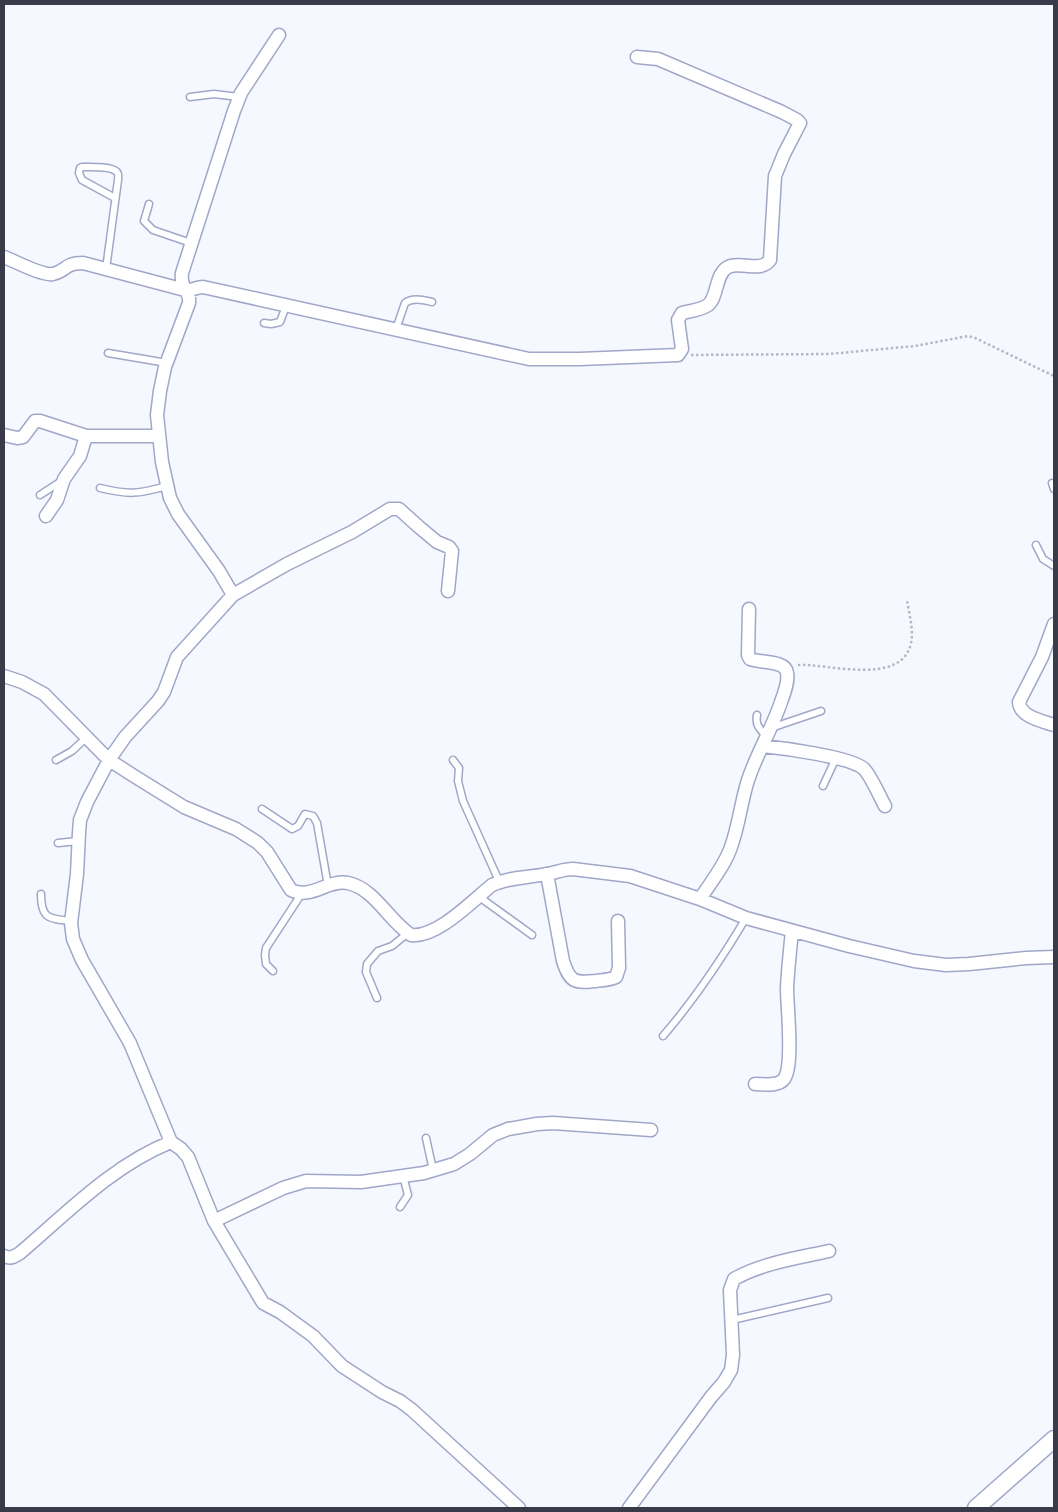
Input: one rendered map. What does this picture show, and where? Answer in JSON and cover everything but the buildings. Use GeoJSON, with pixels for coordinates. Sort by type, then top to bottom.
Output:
{"type":"FeatureCollection","features":[{"type":"Feature","properties":{"kind":"street"},"geometry":{"type":"LineString","coordinates":[[233,595],[219,571],[178,514],[167,486],[159,436],[158,405],[167,362],[190,299],[183,286],[182,273],[191,243],[239,97],[250,76],[279,34]]}},
{"type":"Feature","properties":{"kind":"street"},"geometry":{"type":"LineString","coordinates":[[4,257],[47,274],[59,272],[73,263],[83,263],[185,290],[203,287],[529,359],[678,355],[682,349],[678,320],[682,313],[709,304],[722,273],[727,268],[762,266],[766,265],[770,260],[775,176],[800,123],[782,112],[658,59],[637,57]]}},
{"type":"Feature","properties":{"kind":"street"},"geometry":{"type":"LineString","coordinates":[[4,434],[17,438],[23,437],[35,421],[40,421],[86,436],[159,436]]}},
{"type":"Feature","properties":{"kind":"street"},"geometry":{"type":"LineString","coordinates":[[46,516],[57,500],[64,479],[80,456],[86,436]]}},
{"type":"Feature","properties":{"kind":"street"},"geometry":{"type":"LineString","coordinates":[[448,590],[452,551],[449,547],[431,537],[399,509],[394,508],[385,511],[352,532],[287,564],[233,595],[177,657],[164,692],[125,737],[109,760],[87,802],[80,820],[77,874],[71,921],[73,939],[82,960],[130,1042],[171,1142],[181,1149],[192,1165],[214,1221],[263,1303],[280,1312],[313,1336],[342,1366],[412,1410],[520,1508]]}},
{"type":"Feature","properties":{"kind":"street"},"geometry":{"type":"LineString","coordinates":[[700,899],[726,860],[732,846],[743,797],[755,762],[776,716],[788,673],[780,664],[750,659],[748,655],[749,608]]}},
{"type":"Feature","properties":{"kind":"street"},"geometry":{"type":"LineString","coordinates":[[1054,624],[1042,657],[1019,702],[1020,708],[1024,712],[1054,726]]}},
{"type":"Feature","properties":{"kind":"street"},"geometry":{"type":"LineString","coordinates":[[4,676],[22,682],[44,694],[109,760],[184,807],[210,817],[247,836],[267,852],[289,888],[294,892],[314,892],[336,883],[344,883],[360,888],[408,933],[418,936],[433,931],[499,881],[572,869],[630,876],[700,899],[746,918],[858,948],[928,963],[969,964],[1054,957]]}},
{"type":"Feature","properties":{"kind":"street"},"geometry":{"type":"LineString","coordinates":[[766,737],[854,763],[864,769],[885,806]]}},
{"type":"Feature","properties":{"kind":"street"},"geometry":{"type":"LineString","coordinates":[[547,874],[566,974],[575,981],[582,982],[616,977],[619,968],[618,921]]}},
{"type":"Feature","properties":{"kind":"street"},"geometry":{"type":"LineString","coordinates":[[755,1084],[778,1084],[784,1079],[787,1071],[790,1034],[787,986],[792,931]]}},
{"type":"Feature","properties":{"kind":"street"},"geometry":{"type":"LineString","coordinates":[[214,1221],[284,1188],[306,1181],[360,1182],[403,1176],[454,1164],[470,1154],[493,1135],[508,1129],[553,1123],[651,1130]]}},
{"type":"Feature","properties":{"kind":"street"},"geometry":{"type":"LineString","coordinates":[[5,1259],[20,1253],[107,1178],[159,1146],[171,1142]]}},
{"type":"Feature","properties":{"kind":"street"},"geometry":{"type":"LineString","coordinates":[[629,1508],[731,1370],[733,1355],[730,1290],[734,1278],[777,1264],[829,1251]]}},
{"type":"Feature","properties":{"kind":"street"},"geometry":{"type":"LineString","coordinates":[[976,1508],[1054,1439]]}},
{"type":"Feature","properties":{"kind":"lane"},"geometry":{"type":"LineString","coordinates":[[190,97],[214,94],[239,97]]}},
{"type":"Feature","properties":{"kind":"lane"},"geometry":{"type":"LineString","coordinates":[[106,269],[115,198],[118,174],[117,171],[111,168],[80,168],[79,173],[82,180],[115,198]]}},
{"type":"Feature","properties":{"kind":"lane"},"geometry":{"type":"LineString","coordinates":[[149,204],[144,221],[148,226],[153,230],[191,243]]}},
{"type":"Feature","properties":{"kind":"lane"},"geometry":{"type":"LineString","coordinates":[[396,329],[405,303],[412,300],[432,302]]}},
{"type":"Feature","properties":{"kind":"lane"},"geometry":{"type":"LineString","coordinates":[[264,323],[280,322],[286,306]]}},
{"type":"Feature","properties":{"kind":"lane"},"geometry":{"type":"LineString","coordinates":[[108,353],[167,362]]}},
{"type":"Feature","properties":{"kind":"lane"},"geometry":{"type":"LineString","coordinates":[[40,495],[64,479]]}},
{"type":"Feature","properties":{"kind":"lane"},"geometry":{"type":"LineString","coordinates":[[100,488],[125,494],[141,493],[167,486]]}},
{"type":"Feature","properties":{"kind":"lane"},"geometry":{"type":"LineString","coordinates":[[1036,545],[1043,559],[1054,566]]}},
{"type":"Feature","properties":{"kind":"lane"},"geometry":{"type":"LineString","coordinates":[[757,715],[756,722],[766,737],[822,710]]}},
{"type":"Feature","properties":{"kind":"lane"},"geometry":{"type":"LineString","coordinates":[[56,760],[72,751],[86,738]]}},
{"type":"Feature","properties":{"kind":"lane"},"geometry":{"type":"LineString","coordinates":[[823,786],[836,758]]}},
{"type":"Feature","properties":{"kind":"lane"},"geometry":{"type":"LineString","coordinates":[[453,760],[459,768],[458,781],[463,802],[499,881]]}},
{"type":"Feature","properties":{"kind":"lane"},"geometry":{"type":"LineString","coordinates":[[262,809],[292,829],[298,826],[305,814],[313,816],[317,823],[328,886]]}},
{"type":"Feature","properties":{"kind":"lane"},"geometry":{"type":"LineString","coordinates":[[58,843],[78,841]]}},
{"type":"Feature","properties":{"kind":"lane"},"geometry":{"type":"LineString","coordinates":[[273,971],[266,964],[266,948],[302,893]]}},
{"type":"Feature","properties":{"kind":"lane"},"geometry":{"type":"LineString","coordinates":[[41,894],[41,909],[46,915],[71,921]]}},
{"type":"Feature","properties":{"kind":"lane"},"geometry":{"type":"LineString","coordinates":[[478,896],[532,935]]}},
{"type":"Feature","properties":{"kind":"lane"},"geometry":{"type":"LineString","coordinates":[[663,1036],[700,992],[746,918]]}},
{"type":"Feature","properties":{"kind":"lane"},"geometry":{"type":"LineString","coordinates":[[377,998],[366,972],[367,964],[378,951],[392,946],[408,933]]}},
{"type":"Feature","properties":{"kind":"lane"},"geometry":{"type":"LineString","coordinates":[[426,1138],[433,1170]]}},
{"type":"Feature","properties":{"kind":"lane"},"geometry":{"type":"LineString","coordinates":[[400,1207],[408,1196],[403,1176]]}},
{"type":"Feature","properties":{"kind":"lane"},"geometry":{"type":"LineString","coordinates":[[732,1320],[828,1298]]}},
{"type":"Feature","properties":{"kind":"path"},"geometry":{"type":"LineString","coordinates":[[678,355],[829,354],[915,346],[968,336],[1054,376]]}},
{"type":"Feature","properties":{"kind":"path"},"geometry":{"type":"LineString","coordinates":[[788,673],[800,664],[864,670],[884,668],[893,664],[904,657],[911,642],[907,600]]}}]}
